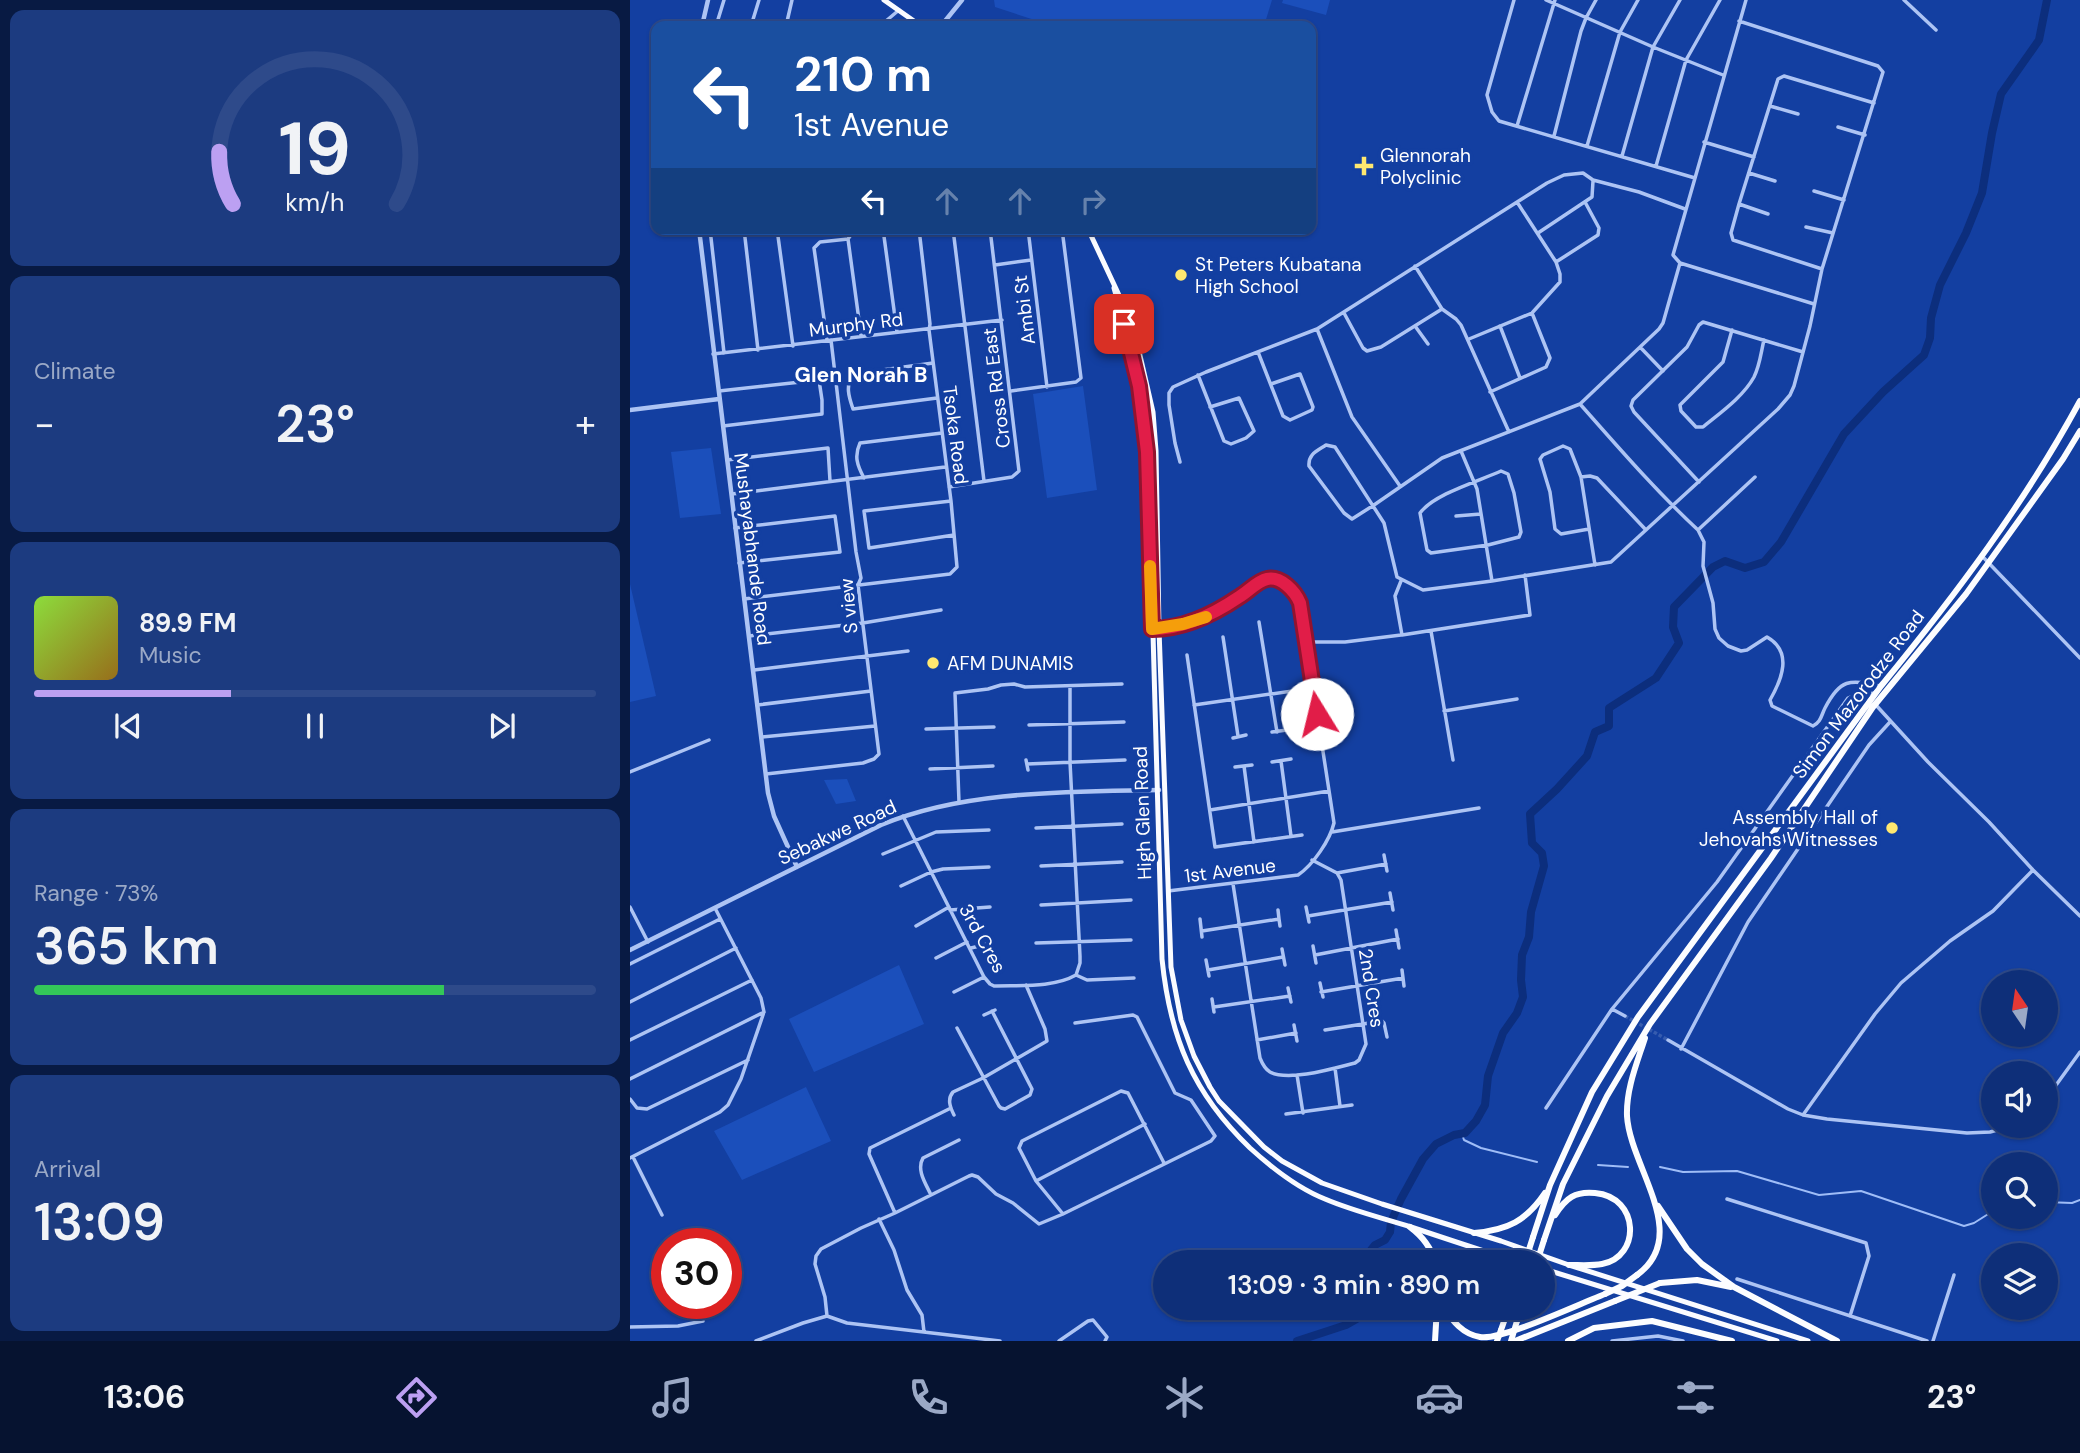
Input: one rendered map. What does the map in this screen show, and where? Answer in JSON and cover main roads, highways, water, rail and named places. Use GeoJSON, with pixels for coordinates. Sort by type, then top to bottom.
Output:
{"type":"FeatureCollection","features":[{"type":"Feature","properties":{"kind":"highway","name":"Simon Mazorodze Road"},"geometry":{"type":"LineString","coordinates":[[1528,1250],[1550,1185],[1592,1092],[1638,1017],[1879,689],[1982,556],[2039,470],[2080,401]]}},
{"type":"Feature","properties":{"kind":"highway","name":"Simon Mazorodze Road"},"geometry":{"type":"LineString","coordinates":[[1541,1250],[1563,1184],[1607,1096],[1650,1024],[1771,858],[1875,704],[1928,643],[1988,564],[2080,431]]}},
{"type":"Feature","properties":{"kind":"highway"},"geometry":{"type":"LineString","coordinates":[[1555,1314],[1622,1286],[1647,1268],[1659,1244],[1660,1225],[1653,1198],[1632,1146],[1627,1115],[1631,1078],[1650,1024]]}},
{"type":"Feature","properties":{"kind":"highway"},"geometry":{"type":"LineString","coordinates":[[1474,1233],[1516,1223],[1528,1214],[1550,1185]]}},
{"type":"Feature","properties":{"kind":"highway"},"geometry":{"type":"LineString","coordinates":[[1550,1223],[1565,1200],[1583,1192],[1602,1194],[1623,1205],[1630,1227],[1627,1244],[1621,1254],[1605,1264],[1569,1265]]}},
{"type":"Feature","properties":{"kind":"highway"},"geometry":{"type":"LineString","coordinates":[[1653,1198],[1687,1249],[1702,1264],[1734,1287],[1837,1341]]}},
{"type":"Feature","properties":{"kind":"highway"},"geometry":{"type":"LineString","coordinates":[[1410,1227],[1421,1235],[1430,1250]]}},
{"type":"Feature","properties":{"kind":"highway"},"geometry":{"type":"LineString","coordinates":[[1513,1341],[1660,1283],[1697,1280],[1734,1287]]}},
{"type":"Feature","properties":{"kind":"highway"},"geometry":{"type":"LineString","coordinates":[[1435,1341],[1436,1320]]}},
{"type":"Feature","properties":{"kind":"highway"},"geometry":{"type":"LineString","coordinates":[[1452,1320],[1459,1329],[1482,1338],[1540,1320]]}},
{"type":"Feature","properties":{"kind":"highway"},"geometry":{"type":"LineString","coordinates":[[1497,1341],[1505,1320]]}},
{"type":"Feature","properties":{"kind":"highway"},"geometry":{"type":"LineString","coordinates":[[1513,1341],[1517,1320]]}},
{"type":"Feature","properties":{"kind":"highway"},"geometry":{"type":"LineString","coordinates":[[1568,1341],[1594,1328],[1652,1321],[1732,1341]]}},
{"type":"Feature","properties":{"kind":"main road"},"geometry":{"type":"LineString","coordinates":[[884,0],[914,21]]}},
{"type":"Feature","properties":{"kind":"main road","name":"High Glen Road"},"geometry":{"type":"LineString","coordinates":[[1091,235],[1110,275],[1131,348],[1143,414],[1165,790],[1171,967],[1176,1002],[1194,1056],[1209,1087],[1264,1147],[1282,1161],[1322,1183],[1808,1341]]}},
{"type":"Feature","properties":{"kind":"main road","name":"High Glen Road"},"geometry":{"type":"LineString","coordinates":[[1156,629],[1157,790],[1163,973],[1174,1027],[1194,1078],[1236,1134],[1278,1172],[1323,1199],[1481,1250]]}},
{"type":"Feature","properties":{"kind":"main road"},"geometry":{"type":"LineString","coordinates":[[1555,1272],[1777,1341]]}},
{"type":"Feature","properties":{"kind":"waterway"},"geometry":{"type":"LineString","coordinates":[[1371,1250],[1385,1240],[1390,1232],[1391,1222],[1401,1199],[1423,1159],[1436,1144],[1465,1133],[1485,1105],[1488,1076],[1503,1033],[1517,1013],[1523,997],[1522,955],[1529,937],[1531,912],[1544,866],[1542,853],[1532,843],[1530,814],[1587,756],[1595,732],[1609,726],[1609,708],[1656,678],[1679,643],[1673,627],[1674,607],[1713,567],[1725,561],[1745,568],[1764,562],[1781,542],[1844,434],[1883,392],[1924,355],[1940,285],[1982,193],[2001,94],[2039,40],[2047,0]]}},
{"type":"Feature","properties":{"kind":"waterway"},"geometry":{"type":"LineString","coordinates":[[1462,1134],[1464,1140],[1481,1148],[1537,1162]]}},
{"type":"Feature","properties":{"kind":"waterway"},"geometry":{"type":"LineString","coordinates":[[1598,1165],[1628,1167]]}},
{"type":"Feature","properties":{"kind":"waterway"},"geometry":{"type":"LineString","coordinates":[[1660,1167],[1683,1172],[1737,1171],[1819,1195],[1861,1191],[1964,1226],[1981,1219]]}},
{"type":"Feature","properties":{"kind":"waterway"},"geometry":{"type":"LineString","coordinates":[[2058,1202],[2080,1200]]}},
{"type":"Feature","properties":{"kind":"waterway"},"geometry":{"type":"LineString","coordinates":[[1297,1341],[1355,1320]]}},
{"type":"Feature","properties":{"kind":"tunnel"},"geometry":{"type":"LineString","coordinates":[[1625,1016],[1668,1040]]}},
{"type":"Feature","properties":{"kind":"place","name":"Glennorah Polyclinic"},"geometry":{"type":"Point","coordinates":[1364,166]}},
{"type":"Feature","properties":{"kind":"place","name":"St Peters Kubatana High School"},"geometry":{"type":"Point","coordinates":[1181,275]}},
{"type":"Feature","properties":{"kind":"place","name":"AFM DUNAMIS"},"geometry":{"type":"Point","coordinates":[933,663]}},
{"type":"Feature","properties":{"kind":"place","name":"Assembly Hall of Jehovahs Witnesses"},"geometry":{"type":"Point","coordinates":[1892,828]}},
{"type":"Feature","properties":{"kind":"district","name":"Glen Norah B"},"geometry":{"type":"Point","coordinates":[861,375]}}]}
